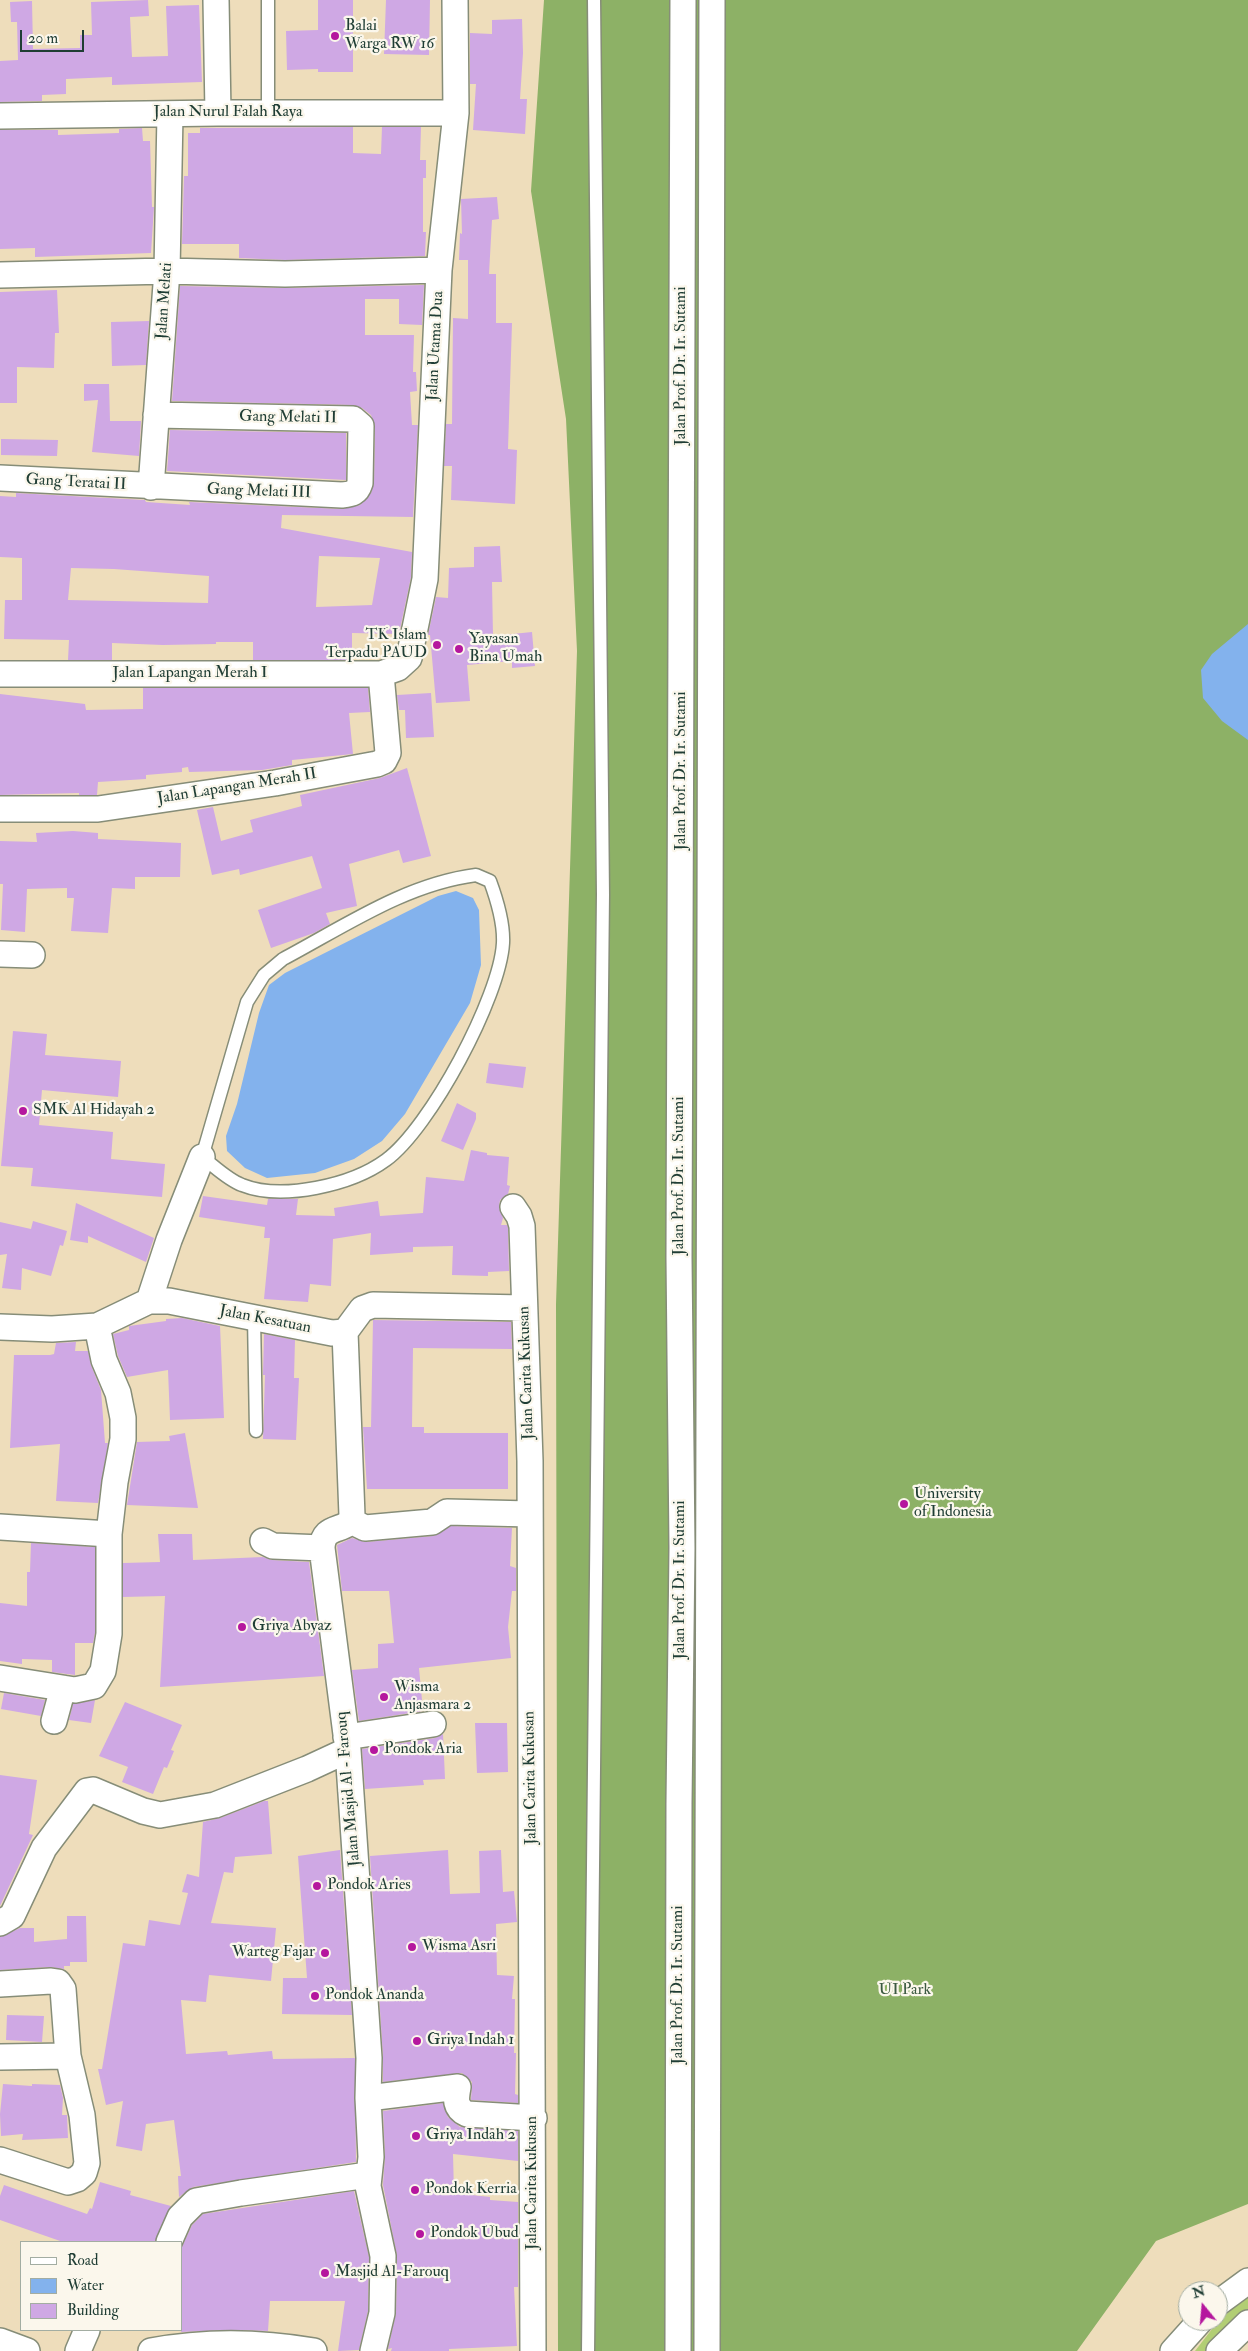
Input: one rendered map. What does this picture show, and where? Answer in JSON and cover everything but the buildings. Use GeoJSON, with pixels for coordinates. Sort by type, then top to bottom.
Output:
{"type":"FeatureCollection","features":[{"type":"Feature","properties":{"kind":"street"},"geometry":{"type":"LineString","coordinates":[[216,0],[218,113]]}},
{"type":"Feature","properties":{"kind":"street","name":"Jalan Utama Dua"},"geometry":{"type":"LineString","coordinates":[[380,674],[398,668],[409,658],[425,579],[439,270],[456,113],[455,0]]}},
{"type":"Feature","properties":{"kind":"street","name":"Jalan Prof. Dr. Ir. Sutami"},"geometry":{"type":"LineString","coordinates":[[678,2351],[679,1803],[682,1548],[679,1257],[683,0]]}},
{"type":"Feature","properties":{"kind":"street","name":"Jalan Prof. Dr. Ir. Sutami"},"geometry":{"type":"LineString","coordinates":[[707,2351],[712,0]]}},
{"type":"Feature","properties":{"kind":"street","name":"Jalan Nurul Falah Raya"},"geometry":{"type":"LineString","coordinates":[[0,116],[218,113],[456,113]]}},
{"type":"Feature","properties":{"kind":"street","name":"Jalan Melati"},"geometry":{"type":"LineString","coordinates":[[151,487],[168,271],[170,114]]}},
{"type":"Feature","properties":{"kind":"street"},"geometry":{"type":"LineString","coordinates":[[0,274],[168,271],[285,274],[439,270]]}},
{"type":"Feature","properties":{"kind":"street","name":"Gang Melati II"},"geometry":{"type":"LineString","coordinates":[[156,415],[353,419],[361,426],[360,483]]}},
{"type":"Feature","properties":{"kind":"street","name":"Gang Teratai II"},"geometry":{"type":"LineString","coordinates":[[0,478],[151,487]]}},
{"type":"Feature","properties":{"kind":"street","name":"Gang Melati III"},"geometry":{"type":"LineString","coordinates":[[151,487],[351,495],[358,489],[360,483]]}},
{"type":"Feature","properties":{"kind":"street","name":"Jalan Lapangan Merah I"},"geometry":{"type":"LineString","coordinates":[[0,674],[380,674]]}},
{"type":"Feature","properties":{"kind":"street","name":"Jalan Lapangan Merah II"},"geometry":{"type":"LineString","coordinates":[[0,809],[98,809],[274,783],[377,764],[384,761],[388,753],[380,674]]}},
{"type":"Feature","properties":{"kind":"street"},"geometry":{"type":"LineString","coordinates":[[0,954],[32,955]]}},
{"type":"Feature","properties":{"kind":"street"},"geometry":{"type":"LineString","coordinates":[[149,1301],[169,1240],[202,1157]]}},
{"type":"Feature","properties":{"kind":"street","name":"Jalan Carita Kukusan"},"geometry":{"type":"LineString","coordinates":[[513,1207],[519,1216],[522,1226],[530,1514],[534,2118],[533,2351]]}},
{"type":"Feature","properties":{"kind":"street","name":"Jalan Kesatuan"},"geometry":{"type":"LineString","coordinates":[[0,1327],[52,1329],[96,1326],[149,1301],[169,1301],[332,1332],[345,1332]]}},
{"type":"Feature","properties":{"kind":"street"},"geometry":{"type":"LineString","coordinates":[[263,1541],[273,1546],[322,1548],[322,1539],[327,1533],[346,1526],[351,1521],[345,1332],[362,1310],[373,1305],[524,1308]]}},
{"type":"Feature","properties":{"kind":"street"},"geometry":{"type":"LineString","coordinates":[[0,1678],[75,1690],[94,1686],[103,1672],[109,1634],[109,1534],[115,1482],[123,1439],[123,1418],[118,1393],[104,1360],[96,1326]]}},
{"type":"Feature","properties":{"kind":"street"},"geometry":{"type":"LineString","coordinates":[[351,1521],[365,1528],[432,1522],[447,1512],[530,1514]]}},
{"type":"Feature","properties":{"kind":"street"},"geometry":{"type":"LineString","coordinates":[[0,1527],[109,1534]]}},
{"type":"Feature","properties":{"kind":"street","name":"Jalan Masjid Al - Farouq"},"geometry":{"type":"LineString","coordinates":[[322,1548],[347,1743],[369,2058],[368,2098],[371,2158],[368,2175],[373,2214],[383,2256],[382,2313],[373,2351]]}},
{"type":"Feature","properties":{"kind":"street"},"geometry":{"type":"LineString","coordinates":[[54,1721],[62,1688]]}},
{"type":"Feature","properties":{"kind":"street"},"geometry":{"type":"LineString","coordinates":[[0,1922],[12,1916],[44,1848],[87,1791],[93,1790],[143,1811],[160,1815],[215,1806],[299,1773],[347,1743],[434,1724]]}},
{"type":"Feature","properties":{"kind":"street"},"geometry":{"type":"LineString","coordinates":[[0,1984],[51,1981],[58,1982],[63,1989],[68,2056],[82,2115],[87,2163],[84,2173],[77,2179],[68,2182],[0,2160]]}},
{"type":"Feature","properties":{"kind":"street"},"geometry":{"type":"LineString","coordinates":[[0,2056],[68,2056]]}},
{"type":"Feature","properties":{"kind":"street"},"geometry":{"type":"LineString","coordinates":[[368,2098],[415,2090],[458,2087],[456,2101],[458,2107],[467,2114],[534,2118]]}},
{"type":"Feature","properties":{"kind":"street"},"geometry":{"type":"LineString","coordinates":[[169,2241],[180,2217],[196,2201],[368,2175]]}},
{"type":"Feature","properties":{"kind":"street"},"geometry":{"type":"LineString","coordinates":[[1228,2295],[1248,2280]]}},
{"type":"Feature","properties":{"kind":"street"},"geometry":{"type":"LineString","coordinates":[[78,2351],[87,2331]]}},
{"type":"Feature","properties":{"kind":"street"},"geometry":{"type":"LineString","coordinates":[[1173,2351],[1191,2331]]}},
{"type":"Feature","properties":{"kind":"street"},"geometry":{"type":"LineString","coordinates":[[1222,2349],[1246,2331]]}},
{"type":"Feature","properties":{"kind":"street"},"geometry":{"type":"LineString","coordinates":[[0,2341],[27,2351]]}},
{"type":"Feature","properties":{"kind":"street"},"geometry":{"type":"LineString","coordinates":[[152,2351],[227,2344],[291,2347],[314,2351]]}},
{"type":"Feature","properties":{"kind":"lane"},"geometry":{"type":"LineString","coordinates":[[268,0],[268,113]]}},
{"type":"Feature","properties":{"kind":"lane"},"geometry":{"type":"LineString","coordinates":[[588,2351],[604,894],[594,0]]}},
{"type":"Feature","properties":{"kind":"lane"},"geometry":{"type":"LineString","coordinates":[[476,875],[490,881],[498,902],[503,942],[498,974],[487,1004],[441,1094],[412,1135],[386,1160],[350,1178],[311,1190],[265,1192],[240,1185],[202,1157],[247,1002],[264,975],[283,959],[415,889],[448,878],[476,875]]}},
{"type":"Feature","properties":{"kind":"lane"},"geometry":{"type":"LineString","coordinates":[[254,1317],[256,1431]]}},
{"type":"Feature","properties":{"kind":"green space","name":"UI Park"},"geometry":{"type":"Polygon","coordinates":[[[544,0],[1248,0],[1248,2204],[1156,2241],[1077,2351],[558,2351],[556,1304],[577,651],[566,419],[531,191],[544,0]]]}},
{"type":"Feature","properties":{"kind":"green space"},"geometry":{"type":"Polygon","coordinates":[[[1248,2296],[1248,2310],[1228,2330],[1228,2313],[1248,2296]]]}},
{"type":"Feature","properties":{"kind":"green space"},"geometry":{"type":"Polygon","coordinates":[[[1210,2331],[1228,2331],[1208,2351],[1195,2351],[1210,2331]]]}},
{"type":"Feature","properties":{"kind":"water"},"geometry":{"type":"Polygon","coordinates":[[[1248,624],[1248,740],[1222,721],[1203,698],[1201,670],[1212,654],[1248,624]]]}},
{"type":"Feature","properties":{"kind":"water"},"geometry":{"type":"Polygon","coordinates":[[[456,891],[473,898],[479,910],[481,965],[470,1003],[405,1114],[382,1141],[354,1159],[315,1173],[267,1178],[245,1168],[227,1151],[226,1136],[237,1104],[259,1013],[269,985],[285,973],[438,896],[456,891]]]}},
{"type":"Feature","properties":{"kind":"place","name":"Balai Warga RW 16"},"geometry":{"type":"Point","coordinates":[335,36]}},
{"type":"Feature","properties":{"kind":"place","name":"TK Islam Terpadu PAUD"},"geometry":{"type":"Point","coordinates":[437,645]}},
{"type":"Feature","properties":{"kind":"place","name":"Yayasan Bina Umah"},"geometry":{"type":"Point","coordinates":[459,649]}},
{"type":"Feature","properties":{"kind":"place","name":"SMK Al Hidayah 2"},"geometry":{"type":"Point","coordinates":[23,1111]}},
{"type":"Feature","properties":{"kind":"place","name":"University of Indonesia"},"geometry":{"type":"Point","coordinates":[904,1504]}},
{"type":"Feature","properties":{"kind":"place","name":"Griya Abyaz"},"geometry":{"type":"Point","coordinates":[242,1627]}},
{"type":"Feature","properties":{"kind":"place","name":"Wisma Anjasmara 2"},"geometry":{"type":"Point","coordinates":[384,1697]}},
{"type":"Feature","properties":{"kind":"place","name":"Pondok Aria"},"geometry":{"type":"Point","coordinates":[374,1750]}},
{"type":"Feature","properties":{"kind":"place","name":"Pondok Aries"},"geometry":{"type":"Point","coordinates":[317,1886]}},
{"type":"Feature","properties":{"kind":"place","name":"Wisma Asri"},"geometry":{"type":"Point","coordinates":[412,1947]}},
{"type":"Feature","properties":{"kind":"place","name":"Warteg Fajar"},"geometry":{"type":"Point","coordinates":[325,1953]}},
{"type":"Feature","properties":{"kind":"place","name":"Pondok Ananda"},"geometry":{"type":"Point","coordinates":[315,1996]}},
{"type":"Feature","properties":{"kind":"place","name":"Griya Indah 1"},"geometry":{"type":"Point","coordinates":[417,2041]}},
{"type":"Feature","properties":{"kind":"place","name":"Griya Indah 2"},"geometry":{"type":"Point","coordinates":[416,2136]}},
{"type":"Feature","properties":{"kind":"place","name":"Pondok Kerria"},"geometry":{"type":"Point","coordinates":[415,2190]}},
{"type":"Feature","properties":{"kind":"place","name":"Pondok Ubud"},"geometry":{"type":"Point","coordinates":[420,2234]}},
{"type":"Feature","properties":{"kind":"place","name":"Masjid Al-Farouq"},"geometry":{"type":"Point","coordinates":[325,2273]}}]}
